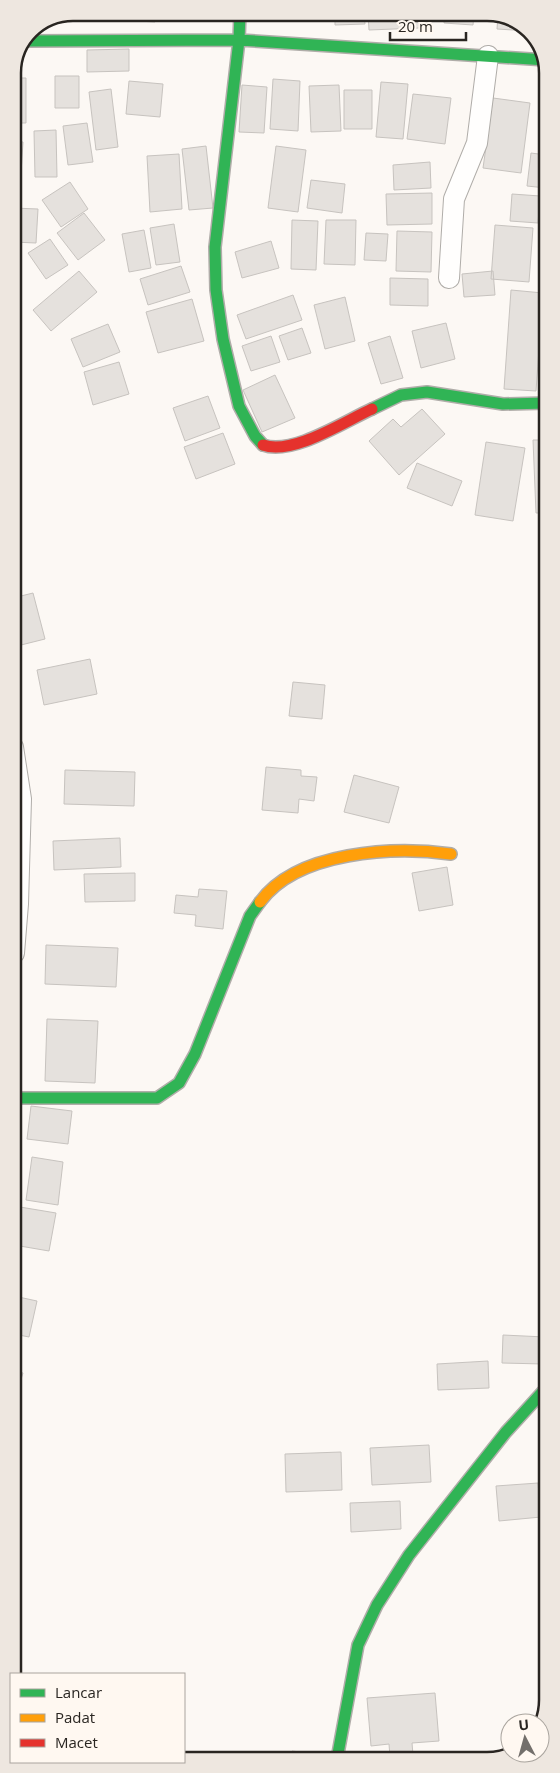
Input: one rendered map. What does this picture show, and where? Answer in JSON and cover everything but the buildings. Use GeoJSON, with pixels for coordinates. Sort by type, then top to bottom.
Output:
{"type":"FeatureCollection","features":[{"type":"Feature","properties":{"kind":"street"},"geometry":{"type":"LineString","coordinates":[[240,21],[215,247],[216,290],[223,339],[239,406],[255,436],[264,446],[277,448],[295,445],[401,395],[414,392],[430,391],[503,404],[539,403]]}},
{"type":"Feature","properties":{"kind":"street"},"geometry":{"type":"LineString","coordinates":[[32,41],[239,40],[537,59]]}},
{"type":"Feature","properties":{"kind":"street"},"geometry":{"type":"LineString","coordinates":[[449,278],[454,199],[477,143],[488,56]]}},
{"type":"Feature","properties":{"kind":"street"},"geometry":{"type":"LineString","coordinates":[[21,793],[21,825]]}},
{"type":"Feature","properties":{"kind":"street"},"geometry":{"type":"LineString","coordinates":[[21,1098],[157,1098],[179,1083],[195,1054],[250,916],[271,887],[309,867],[354,854],[424,850],[451,854]]}},
{"type":"Feature","properties":{"kind":"street"},"geometry":{"type":"LineString","coordinates":[[338,1752],[358,1645],[377,1605],[421,1540],[506,1432],[539,1396]]}},
{"type":"Feature","properties":{"kind":"traffic: fast"},"geometry":{"type":"LineString","coordinates":[[240,21],[215,247],[216,290],[223,339],[239,406],[255,436],[263,445]]}},
{"type":"Feature","properties":{"kind":"traffic: fast"},"geometry":{"type":"LineString","coordinates":[[32,41],[239,40],[537,59]]}},
{"type":"Feature","properties":{"kind":"traffic: fast"},"geometry":{"type":"LineString","coordinates":[[372,409],[401,395],[427,392],[503,404],[539,403]]}},
{"type":"Feature","properties":{"kind":"traffic: fast"},"geometry":{"type":"LineString","coordinates":[[21,1098],[157,1098],[179,1083],[195,1054],[250,916],[260,902]]}},
{"type":"Feature","properties":{"kind":"traffic: fast"},"geometry":{"type":"LineString","coordinates":[[338,1752],[358,1645],[377,1605],[409,1555],[506,1432],[539,1396]]}},
{"type":"Feature","properties":{"kind":"traffic: slow"},"geometry":{"type":"LineString","coordinates":[[260,902],[276,885],[297,872],[322,862],[375,852],[402,851],[451,854]]}},
{"type":"Feature","properties":{"kind":"traffic: jam"},"geometry":{"type":"LineString","coordinates":[[263,445],[275,447],[303,442],[372,409]]}}]}
